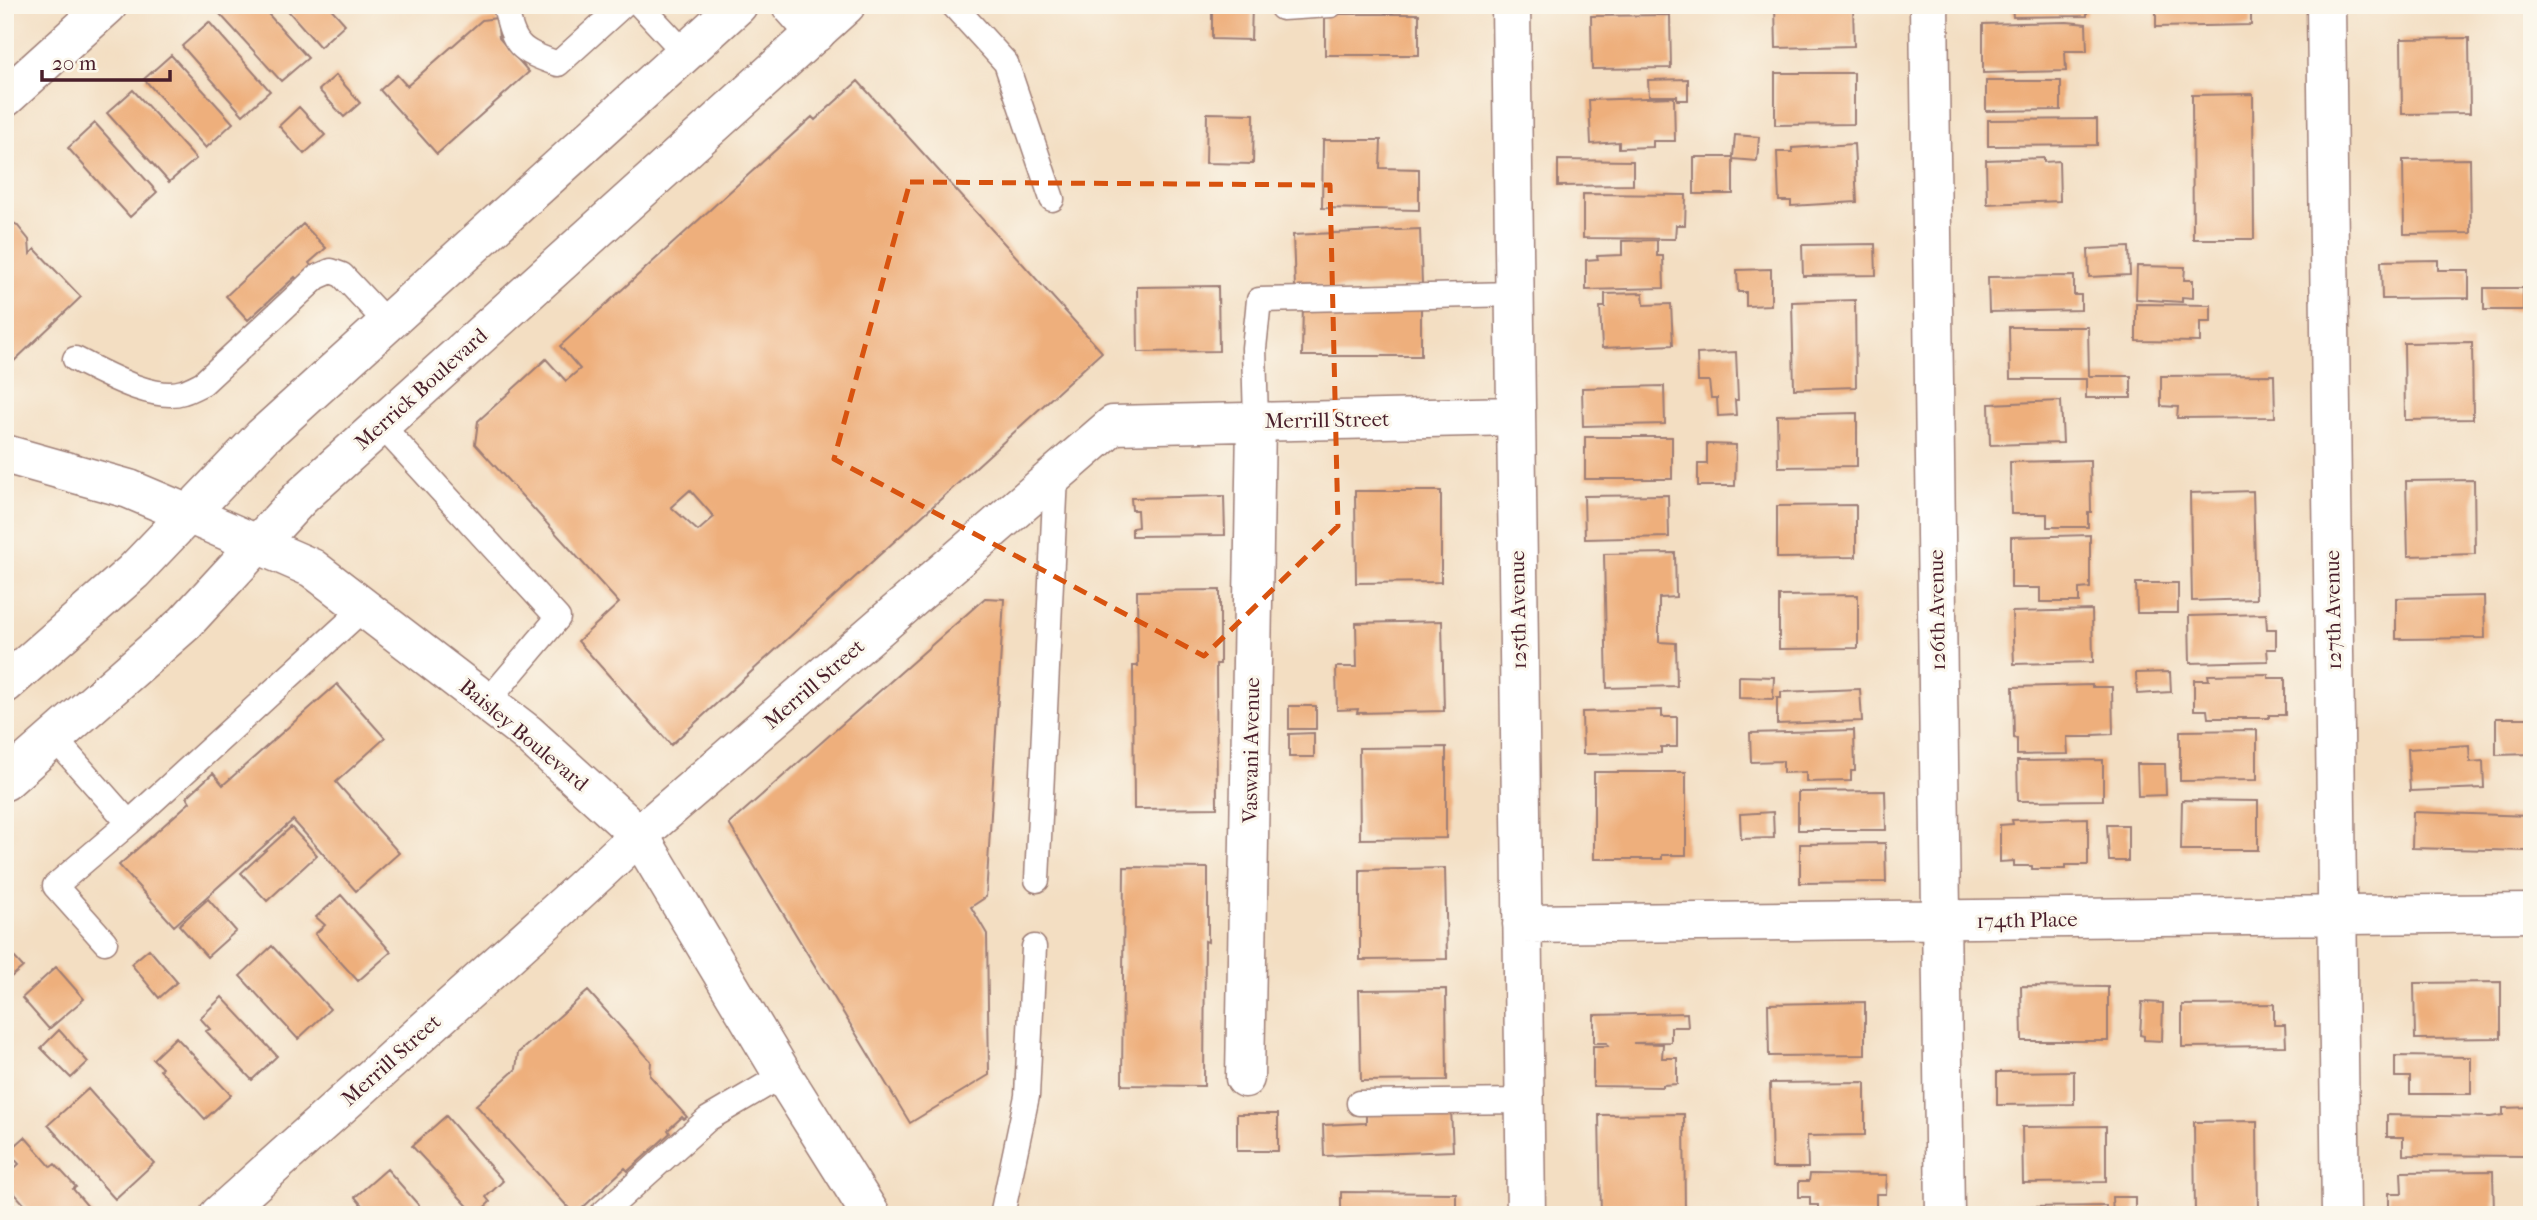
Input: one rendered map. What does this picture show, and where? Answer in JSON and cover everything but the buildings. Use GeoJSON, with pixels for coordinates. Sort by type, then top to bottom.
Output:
{"type":"FeatureCollection","features":[{"type":"Feature","properties":{"kind":"street"},"geometry":{"type":"LineString","coordinates":[[5,97],[108,5]]}},
{"type":"Feature","properties":{"kind":"street"},"geometry":{"type":"LineString","coordinates":[[5,684],[133,572],[263,436],[738,5]]}},
{"type":"Feature","properties":{"kind":"street"},"geometry":{"type":"LineString","coordinates":[[790,5],[816,33]]}},
{"type":"Feature","properties":{"kind":"street","name":"Merrick Boulevard"},"geometry":{"type":"LineString","coordinates":[[5,781],[184,623],[301,497],[846,5]]}},
{"type":"Feature","properties":{"kind":"street","name":"125th Avenue"},"geometry":{"type":"LineString","coordinates":[[1511,5],[1525,1215]]}},
{"type":"Feature","properties":{"kind":"street","name":"126th Avenue"},"geometry":{"type":"LineString","coordinates":[[1929,5],[1945,1215]]}},
{"type":"Feature","properties":{"kind":"street","name":"127th Avenue"},"geometry":{"type":"LineString","coordinates":[[2326,5],[2341,1215]]}},
{"type":"Feature","properties":{"kind":"street","name":"Merrill Street"},"geometry":{"type":"LineString","coordinates":[[219,1215],[639,835],[1114,425],[1516,416]]}},
{"type":"Feature","properties":{"kind":"street","name":"Vaswani Avenue"},"geometry":{"type":"LineString","coordinates":[[1245,1078],[1256,422]]}},
{"type":"Feature","properties":{"kind":"street","name":"Baisley Boulevard"},"geometry":{"type":"LineString","coordinates":[[5,454],[129,489],[312,568],[527,733],[639,835],[870,1215]]}},
{"type":"Feature","properties":{"kind":"street","name":"174th Place"},"geometry":{"type":"LineString","coordinates":[[1522,924],[2532,913]]}},
{"type":"Feature","properties":{"kind":"lane"},"geometry":{"type":"LineString","coordinates":[[505,5],[512,35],[530,54],[558,64],[623,5]]}},
{"type":"Feature","properties":{"kind":"lane"},"geometry":{"type":"LineString","coordinates":[[640,5],[685,53]]}},
{"type":"Feature","properties":{"kind":"lane"},"geometry":{"type":"LineString","coordinates":[[953,5],[1006,63],[1052,200]]}},
{"type":"Feature","properties":{"kind":"lane"},"geometry":{"type":"LineString","coordinates":[[1282,8],[1331,5]]}},
{"type":"Feature","properties":{"kind":"lane"},"geometry":{"type":"LineString","coordinates":[[75,359],[124,382],[162,394],[182,393],[203,383],[317,276],[331,271],[342,275],[387,323]]}},
{"type":"Feature","properties":{"kind":"lane"},"geometry":{"type":"LineString","coordinates":[[1256,422],[1254,348],[1259,300],[1514,295]]}},
{"type":"Feature","properties":{"kind":"lane"},"geometry":{"type":"LineString","coordinates":[[381,425],[558,618],[487,702]]}},
{"type":"Feature","properties":{"kind":"lane"},"geometry":{"type":"LineString","coordinates":[[1037,880],[1056,475]]}},
{"type":"Feature","properties":{"kind":"lane"},"geometry":{"type":"LineString","coordinates":[[105,942],[55,886],[129,823],[365,608]]}},
{"type":"Feature","properties":{"kind":"lane"},"geometry":{"type":"LineString","coordinates":[[54,738],[129,823]]}},
{"type":"Feature","properties":{"kind":"lane"},"geometry":{"type":"LineString","coordinates":[[1002,1215],[1027,1096],[1034,947]]}},
{"type":"Feature","properties":{"kind":"lane"},"geometry":{"type":"LineString","coordinates":[[601,1215],[708,1119],[783,1074]]}},
{"type":"Feature","properties":{"kind":"lane"},"geometry":{"type":"LineString","coordinates":[[1359,1103],[1524,1101]]}},
{"type":"Feature","properties":{"kind":"highlighted area"},"geometry":{"type":"Polygon","coordinates":[[[910,182],[1330,185],[1338,526],[1204,656],[834,459],[910,182]]]}}]}
